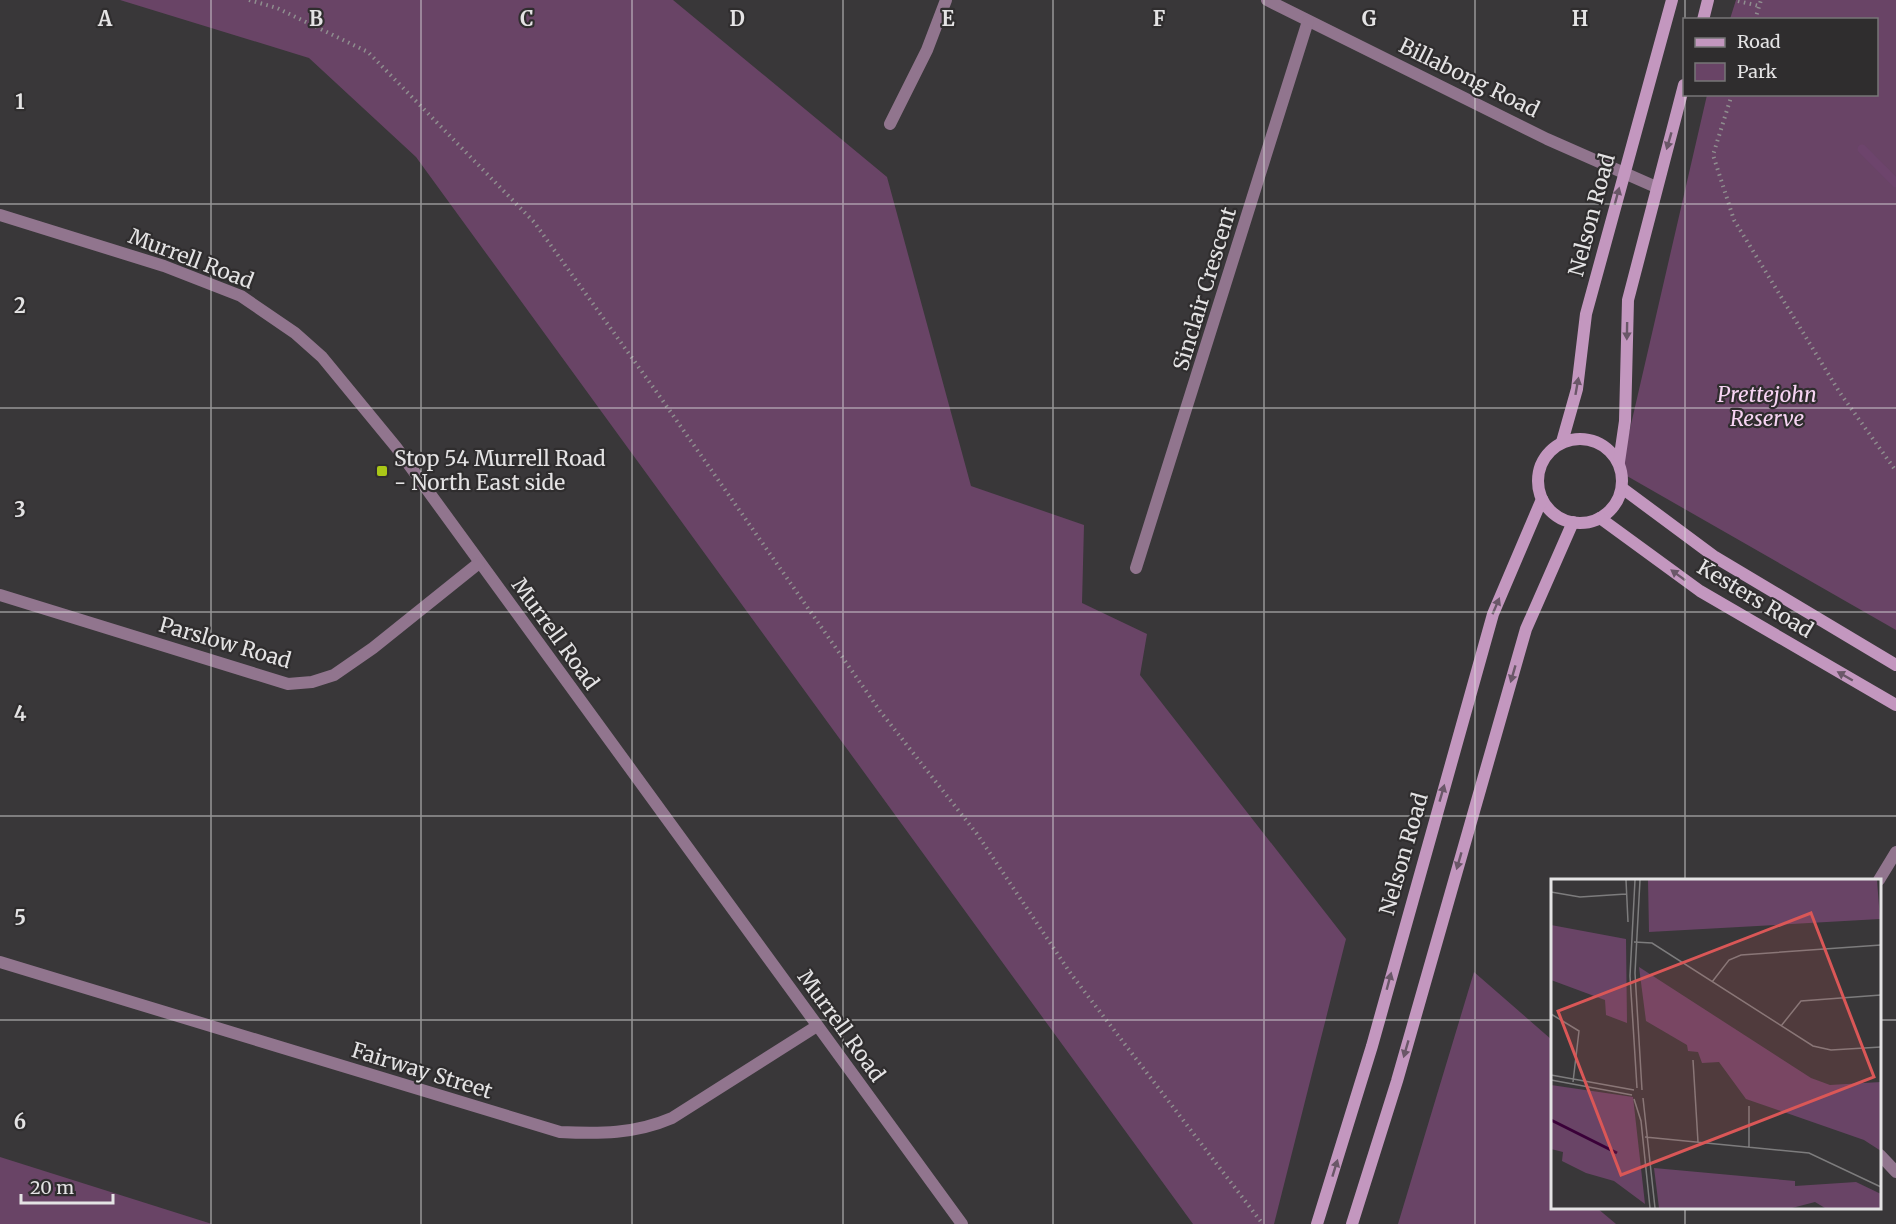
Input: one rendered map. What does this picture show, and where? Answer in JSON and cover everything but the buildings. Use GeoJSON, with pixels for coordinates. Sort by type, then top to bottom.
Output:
{"type":"FeatureCollection","features":[{"type":"Feature","properties":{"kind":"main road","name":"Nelson Road"},"geometry":{"type":"LineString","coordinates":[[1562,442],[1577,389],[1586,314],[1672,0]]}},
{"type":"Feature","properties":{"kind":"main road"},"geometry":{"type":"LineString","coordinates":[[1703,18],[1708,0]]}},
{"type":"Feature","properties":{"kind":"main road"},"geometry":{"type":"LineString","coordinates":[[1619,462],[1605,446],[1587,439],[1562,442],[1543,461],[1539,474],[1542,499],[1550,510],[1573,522],[1600,518],[1618,500],[1622,488],[1619,462],[1625,421],[1628,300],[1683,88]]}},
{"type":"Feature","properties":{"kind":"main road","name":"Kesters Road"},"geometry":{"type":"LineString","coordinates":[[1622,488],[1715,557],[1896,665]]}},
{"type":"Feature","properties":{"kind":"main road","name":"Nelson Road"},"geometry":{"type":"LineString","coordinates":[[1317,1224],[1372,1046],[1493,614],[1542,499]]}},
{"type":"Feature","properties":{"kind":"main road","name":"Kesters Road"},"geometry":{"type":"LineString","coordinates":[[1600,518],[1700,591],[1896,705]]}},
{"type":"Feature","properties":{"kind":"main road"},"geometry":{"type":"LineString","coordinates":[[1352,1224],[1397,1081],[1526,629],[1573,522]]}},
{"type":"Feature","properties":{"kind":"street"},"geometry":{"type":"LineString","coordinates":[[890,123],[927,50],[946,0]]}},
{"type":"Feature","properties":{"kind":"street","name":"Billabong Road"},"geometry":{"type":"LineString","coordinates":[[1267,0],[1623,173],[1656,186]]}},
{"type":"Feature","properties":{"kind":"street","name":"Sinclair Crescent"},"geometry":{"type":"LineString","coordinates":[[1136,568],[1308,21]]}},
{"type":"Feature","properties":{"kind":"street","name":"Murrell Road"},"geometry":{"type":"LineString","coordinates":[[0,215],[164,266],[241,296],[268,312],[322,357],[356,394],[962,1224]]}},
{"type":"Feature","properties":{"kind":"street","name":"Parslow Road"},"geometry":{"type":"LineString","coordinates":[[0,595],[288,684],[312,682],[334,675],[373,648],[479,563]]}},
{"type":"Feature","properties":{"kind":"street"},"geometry":{"type":"LineString","coordinates":[[1880,879],[1896,852]]}},
{"type":"Feature","properties":{"kind":"street","name":"Fairway Street"},"geometry":{"type":"LineString","coordinates":[[0,962],[560,1132],[621,1133],[653,1126],[672,1118],[817,1026]]}},
{"type":"Feature","properties":{"kind":"street"},"geometry":{"type":"LineString","coordinates":[[1881,1156],[1896,1172]]}},
{"type":"Feature","properties":{"kind":"path"},"geometry":{"type":"LineString","coordinates":[[249,0],[277,8],[368,52],[534,222],[880,711],[977,834],[1071,974],[1262,1223]]}},
{"type":"Feature","properties":{"kind":"path"},"geometry":{"type":"LineString","coordinates":[[1756,18],[1761,0]]}},
{"type":"Feature","properties":{"kind":"path"},"geometry":{"type":"LineString","coordinates":[[1738,1],[1760,6]]}},
{"type":"Feature","properties":{"kind":"path"},"geometry":{"type":"LineString","coordinates":[[1731,96],[1713,155],[1734,220],[1840,393],[1896,471]]}},
{"type":"Feature","properties":{"kind":"green space"},"geometry":{"type":"Polygon","coordinates":[[[120,0],[673,0],[887,177],[971,486],[1084,525],[1082,603],[1147,634],[1140,675],[1346,939],[1274,1224],[1193,1224],[416,157],[309,58],[120,0]]]}},
{"type":"Feature","properties":{"kind":"green space","name":"Prettejohn Reserve"},"geometry":{"type":"Polygon","coordinates":[[[1736,0],[1896,0],[1896,630],[1620,472],[1707,96],[1878,96],[1878,18],[1730,18],[1736,0]]]}},
{"type":"Feature","properties":{"kind":"green space"},"geometry":{"type":"Polygon","coordinates":[[[1474,972],[1551,1039],[1551,1209],[1598,1209],[1616,1224],[1398,1224],[1474,972]]]}},
{"type":"Feature","properties":{"kind":"green space"},"geometry":{"type":"Polygon","coordinates":[[[0,1157],[212,1224],[0,1224],[0,1157]]]}},
{"type":"Feature","properties":{"kind":"waterway"},"geometry":{"type":"LineString","coordinates":[[1862,149],[1896,183]]}},
{"type":"Feature","properties":{"kind":"place","name":"Stop 54 Murrell Road - North East side"},"geometry":{"type":"Point","coordinates":[382,471]}}]}
